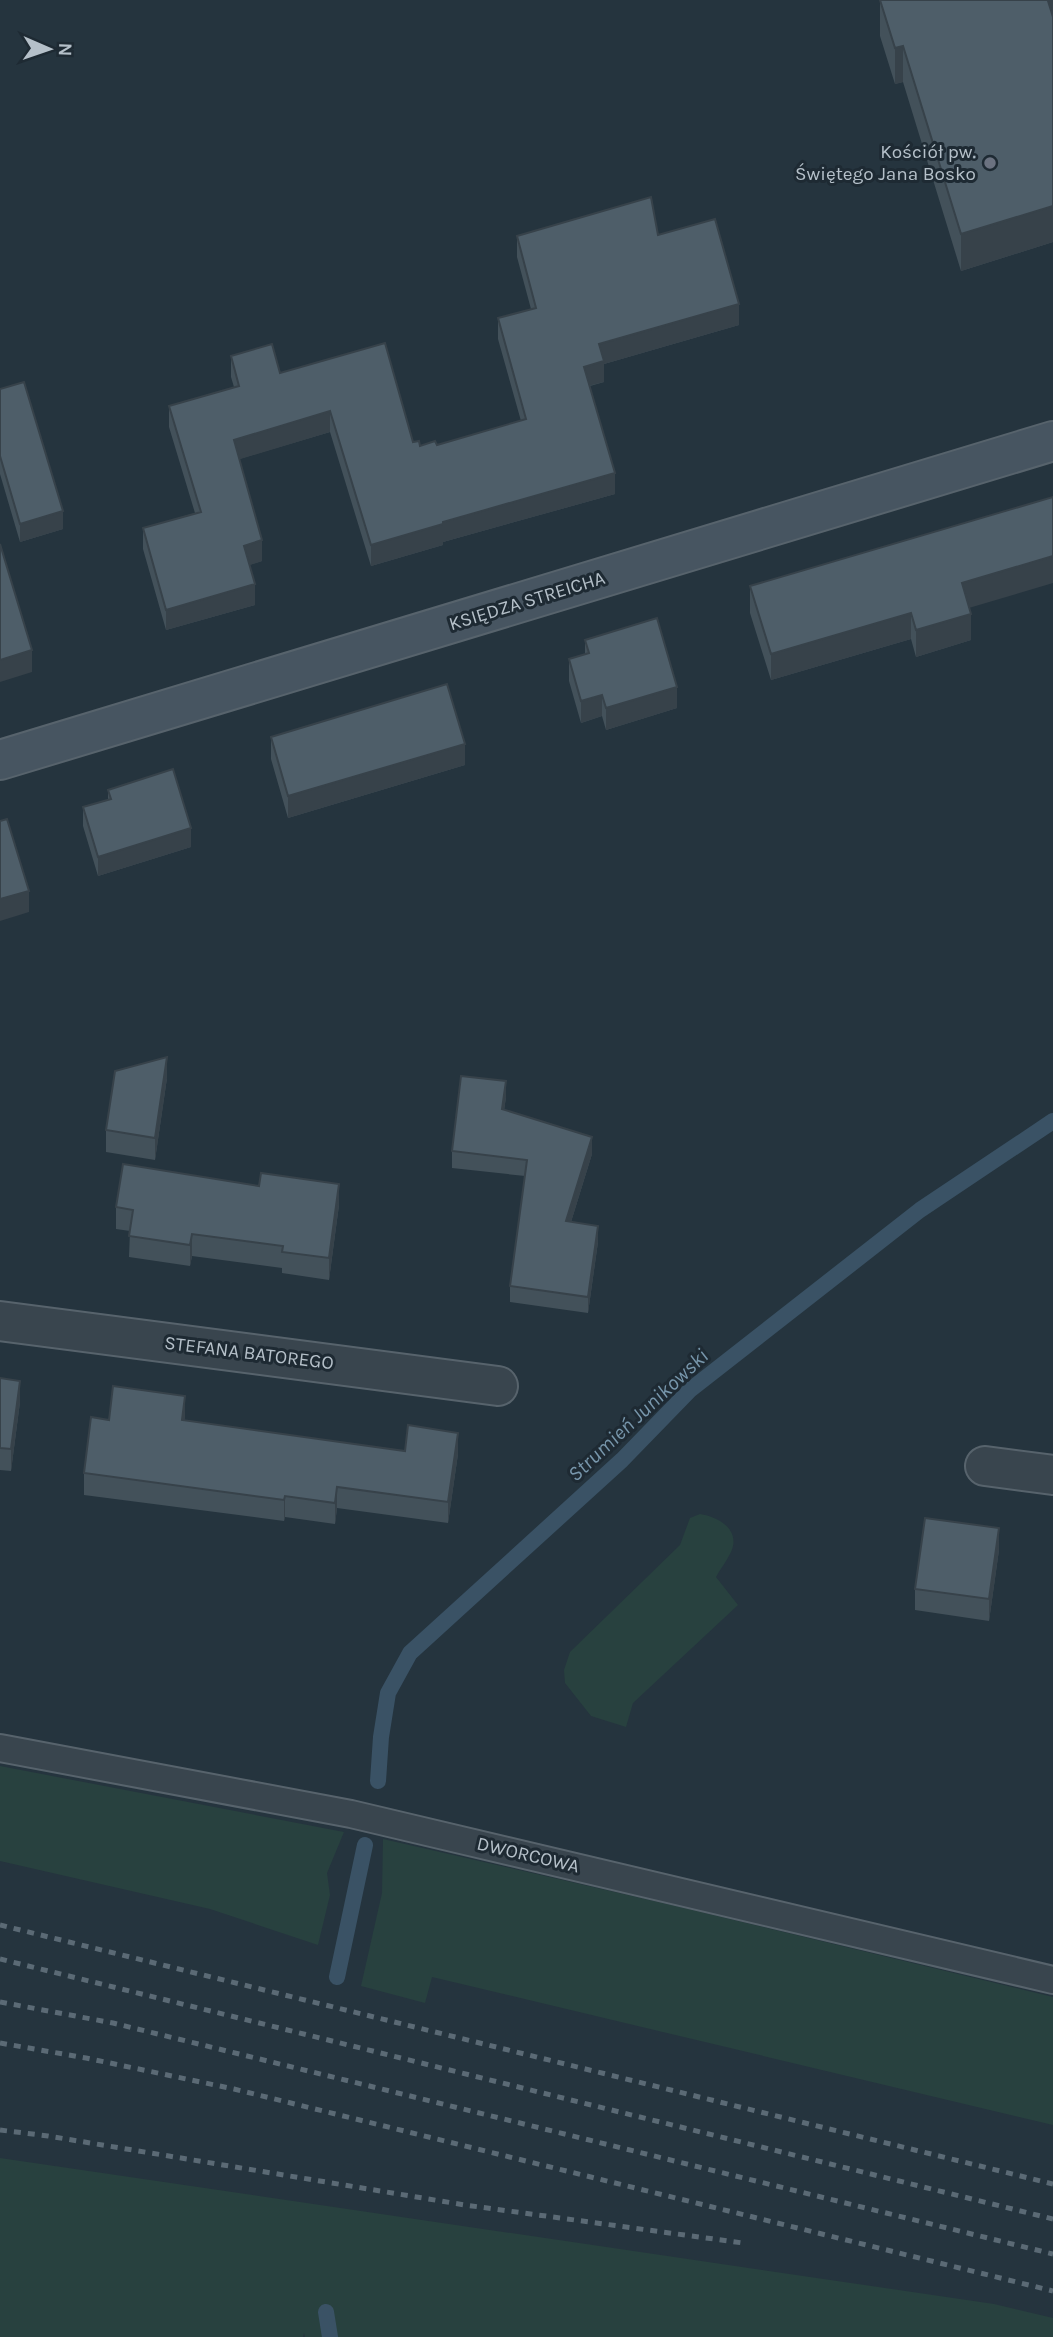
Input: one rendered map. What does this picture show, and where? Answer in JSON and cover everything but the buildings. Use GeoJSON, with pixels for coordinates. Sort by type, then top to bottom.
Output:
{"type":"FeatureCollection","features":[{"type":"Feature","properties":{"kind":"street","name":"KSIĘDZA STREICHA"},"geometry":{"type":"LineString","coordinates":[[0,760],[1053,441]]}},
{"type":"Feature","properties":{"kind":"street","name":"STEFANA BATOREGO"},"geometry":{"type":"LineString","coordinates":[[0,1321],[498,1386]]}},
{"type":"Feature","properties":{"kind":"street"},"geometry":{"type":"LineString","coordinates":[[985,1466],[1053,1475]]}},
{"type":"Feature","properties":{"kind":"lane","name":"DWORCOWA"},"geometry":{"type":"LineString","coordinates":[[0,1748],[351,1814],[1053,1980]]}},
{"type":"Feature","properties":{"kind":"green space"},"geometry":{"type":"Polygon","coordinates":[[[700,1514],[714,1518],[731,1531],[731,1552],[716,1577],[738,1605],[633,1703],[626,1727],[591,1716],[565,1683],[564,1670],[570,1652],[680,1545],[690,1518],[700,1514]]]}},
{"type":"Feature","properties":{"kind":"green space"},"geometry":{"type":"Polygon","coordinates":[[[0,1766],[344,1832],[327,1873],[330,1895],[318,1945],[210,1909],[0,1861],[0,1766]]]}},
{"type":"Feature","properties":{"kind":"green space"},"geometry":{"type":"Polygon","coordinates":[[[383,1839],[1053,1997],[1053,2125],[432,1977],[425,2003],[361,1986],[382,1893],[383,1839]]]}},
{"type":"Feature","properties":{"kind":"green space"},"geometry":{"type":"Polygon","coordinates":[[[0,2158],[994,2304],[1053,2318],[1053,2337],[305,2337],[304,2333],[303,2337],[0,2337],[0,2158]]]}},
{"type":"Feature","properties":{"kind":"waterway","name":"Strumień Junikowski"},"geometry":{"type":"LineString","coordinates":[[378,1781],[388,1693],[410,1653],[622,1460],[690,1390],[920,1210],[1053,1121]]}},
{"type":"Feature","properties":{"kind":"waterway","name":"Strumień Junikowski"},"geometry":{"type":"LineString","coordinates":[[337,1977],[365,1845]]}},
{"type":"Feature","properties":{"kind":"waterway","name":"Strumień Junikowski"},"geometry":{"type":"LineString","coordinates":[[326,2312],[330,2337]]}},
{"type":"Feature","properties":{"kind":"railway"},"geometry":{"type":"LineString","coordinates":[[0,1925],[1053,2184]]}},
{"type":"Feature","properties":{"kind":"railway"},"geometry":{"type":"LineString","coordinates":[[0,1959],[1053,2219]]}},
{"type":"Feature","properties":{"kind":"railway"},"geometry":{"type":"LineString","coordinates":[[0,2002],[113,2023],[1053,2254]]}},
{"type":"Feature","properties":{"kind":"railway"},"geometry":{"type":"LineString","coordinates":[[0,2043],[234,2089],[1053,2291]]}},
{"type":"Feature","properties":{"kind":"railway"},"geometry":{"type":"LineString","coordinates":[[0,2130],[465,2205],[743,2243]]}},
{"type":"Feature","properties":{"kind":"place","name":"Kościół pw. Świętego Jana Bosko"},"geometry":{"type":"Point","coordinates":[990,163]}}]}
